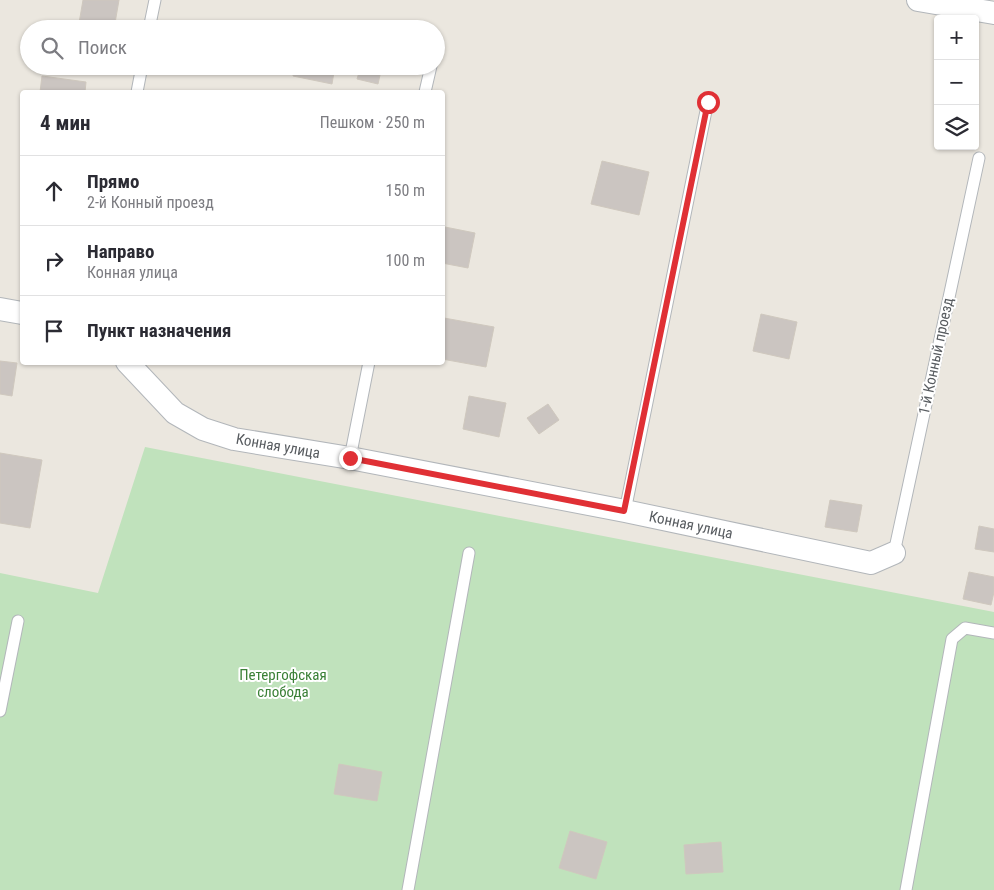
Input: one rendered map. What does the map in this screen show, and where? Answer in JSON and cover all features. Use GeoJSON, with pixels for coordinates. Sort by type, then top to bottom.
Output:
{"type":"FeatureCollection","features":[{"type":"Feature","properties":{"kind":"street"},"geometry":{"type":"LineString","coordinates":[[918,0],[994,12]]}},
{"type":"Feature","properties":{"kind":"street"},"geometry":{"type":"LineString","coordinates":[[0,309],[20,313]]}},
{"type":"Feature","properties":{"kind":"street","name":"Конная улица"},"geometry":{"type":"LineString","coordinates":[[130,365],[175,414],[203,429],[234,439],[350,458],[624,511],[871,563],[894,553]]}},
{"type":"Feature","properties":{"kind":"lane"},"geometry":{"type":"LineString","coordinates":[[152,20],[155,0]]}},
{"type":"Feature","properties":{"kind":"lane"},"geometry":{"type":"LineString","coordinates":[[137,90],[140,75]]}},
{"type":"Feature","properties":{"kind":"lane"},"geometry":{"type":"LineString","coordinates":[[425,90],[429,75]]}},
{"type":"Feature","properties":{"kind":"lane"},"geometry":{"type":"LineString","coordinates":[[624,511],[708,102]]}},
{"type":"Feature","properties":{"kind":"lane","name":"1-й Конный проезд"},"geometry":{"type":"LineString","coordinates":[[894,553],[979,158]]}},
{"type":"Feature","properties":{"kind":"lane"},"geometry":{"type":"LineString","coordinates":[[350,458],[369,365]]}},
{"type":"Feature","properties":{"kind":"lane"},"geometry":{"type":"LineString","coordinates":[[408,890],[468,553]]}},
{"type":"Feature","properties":{"kind":"lane"},"geometry":{"type":"LineString","coordinates":[[0,711],[18,621]]}},
{"type":"Feature","properties":{"kind":"lane"},"geometry":{"type":"LineString","coordinates":[[906,890],[952,638],[965,628],[994,633]]}},
{"type":"Feature","properties":{"kind":"green space","name":"Петергофская слобода"},"geometry":{"type":"Polygon","coordinates":[[[145,447],[994,612],[994,890],[0,890],[0,573],[98,593],[145,447]]]}},
{"type":"Feature","properties":{"kind":"building"},"geometry":{"type":"Polygon","coordinates":[[[83,0],[119,0],[116,20],[80,20],[83,0]]]}},
{"type":"Feature","properties":{"kind":"building"},"geometry":{"type":"Polygon","coordinates":[[[293,75],[334,75],[332,84],[293,75]]]}},
{"type":"Feature","properties":{"kind":"building"},"geometry":{"type":"Polygon","coordinates":[[[358,75],[380,75],[378,84],[357,79],[358,75]]]}},
{"type":"Feature","properties":{"kind":"building"},"geometry":{"type":"Polygon","coordinates":[[[42,76],[86,82],[85,90],[40,90],[42,76]]]}},
{"type":"Feature","properties":{"kind":"building"},"geometry":{"type":"Polygon","coordinates":[[[602,161],[649,172],[639,215],[591,204],[602,161]]]}},
{"type":"Feature","properties":{"kind":"building"},"geometry":{"type":"Polygon","coordinates":[[[445,227],[475,233],[468,268],[445,264],[445,227]]]}},
{"type":"Feature","properties":{"kind":"building"},"geometry":{"type":"Polygon","coordinates":[[[761,314],[797,322],[789,359],[753,351],[761,314]]]}},
{"type":"Feature","properties":{"kind":"building"},"geometry":{"type":"Polygon","coordinates":[[[445,318],[494,327],[486,367],[445,360],[445,318]]]}},
{"type":"Feature","properties":{"kind":"building"},"geometry":{"type":"Polygon","coordinates":[[[0,361],[17,363],[12,396],[0,394],[0,361]]]}},
{"type":"Feature","properties":{"kind":"building"},"geometry":{"type":"Polygon","coordinates":[[[469,396],[506,403],[499,437],[463,429],[469,396]]]}},
{"type":"Feature","properties":{"kind":"building"},"geometry":{"type":"Polygon","coordinates":[[[548,404],[559,420],[539,434],[527,418],[548,404]]]}},
{"type":"Feature","properties":{"kind":"building"},"geometry":{"type":"Polygon","coordinates":[[[0,453],[42,460],[30,528],[0,523],[0,453]]]}},
{"type":"Feature","properties":{"kind":"building"},"geometry":{"type":"Polygon","coordinates":[[[830,500],[862,505],[857,532],[825,527],[830,500]]]}},
{"type":"Feature","properties":{"kind":"building"},"geometry":{"type":"Polygon","coordinates":[[[979,526],[994,529],[994,552],[975,549],[979,526]]]}},
{"type":"Feature","properties":{"kind":"building"},"geometry":{"type":"Polygon","coordinates":[[[969,572],[994,577],[994,592],[991,605],[963,599],[969,572]]]}},
{"type":"Feature","properties":{"kind":"building"},"geometry":{"type":"Polygon","coordinates":[[[339,764],[382,772],[377,801],[334,794],[339,764]]]}},
{"type":"Feature","properties":{"kind":"building"},"geometry":{"type":"Polygon","coordinates":[[[570,831],[607,842],[596,879],[559,868],[570,831]]]}},
{"type":"Feature","properties":{"kind":"building"},"geometry":{"type":"Polygon","coordinates":[[[721,842],[723,872],[686,874],[684,845],[721,842]]]}},
{"type":"Feature","properties":{"kind":"route"},"geometry":{"type":"LineString","coordinates":[[350,458],[624,511],[708,102]]}}]}
